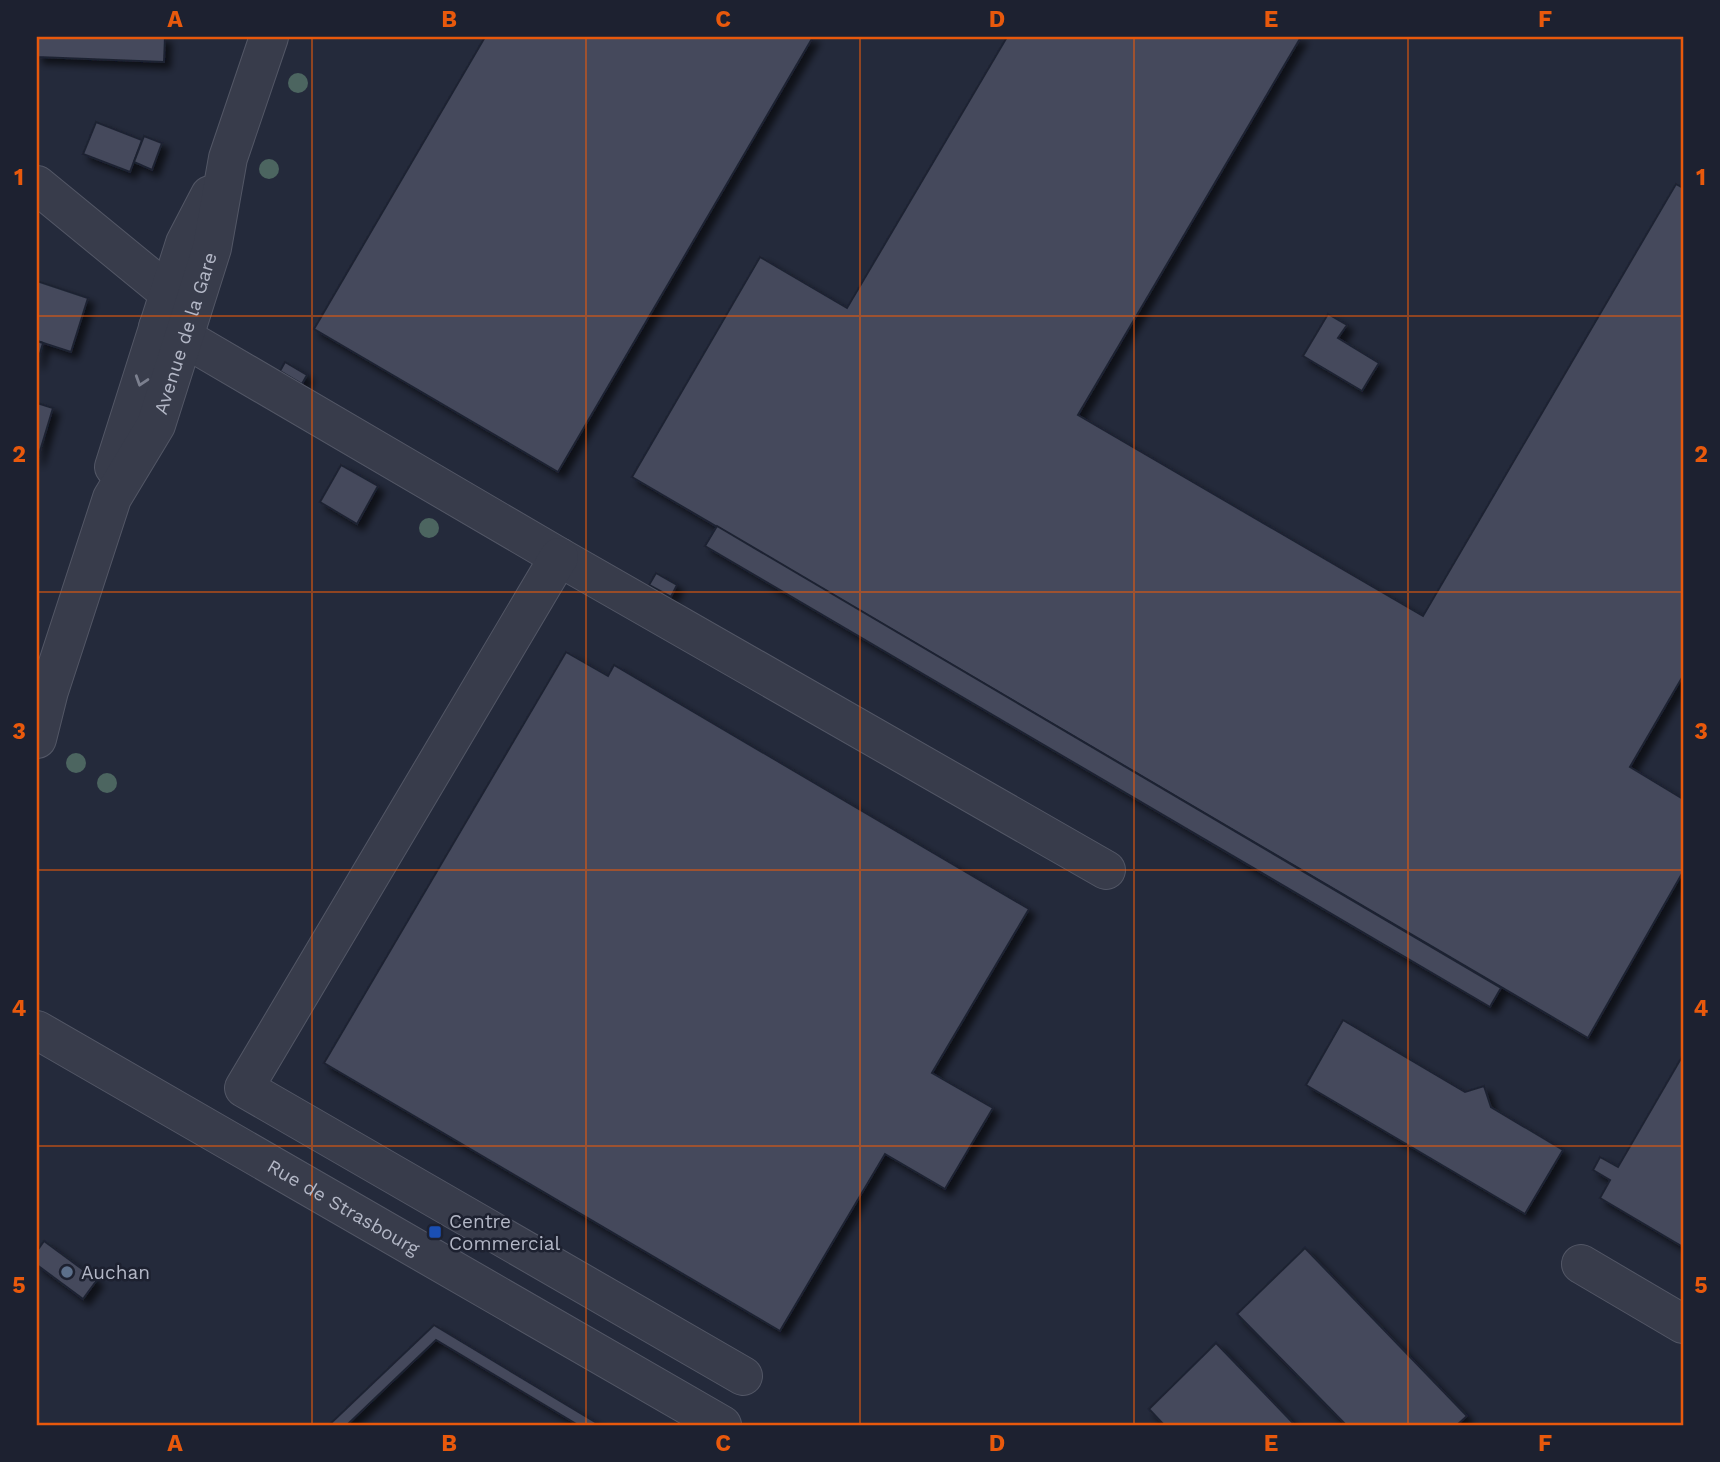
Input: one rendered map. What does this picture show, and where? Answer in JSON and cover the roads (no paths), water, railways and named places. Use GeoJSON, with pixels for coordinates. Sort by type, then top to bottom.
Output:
{"type":"FeatureCollection","features":[{"type":"Feature","properties":{"kind":"street","name":"Avenue de la Gare"},"geometry":{"type":"LineString","coordinates":[[37,739],[49,691],[112,498],[156,425],[175,317],[184,243],[228,159],[269,37]]}},
{"type":"Feature","properties":{"kind":"street"},"geometry":{"type":"LineString","coordinates":[[37,185],[175,317],[559,557],[1106,870]]}},
{"type":"Feature","properties":{"kind":"street"},"geometry":{"type":"LineString","coordinates":[[559,557],[244,1088],[743,1376]]}},
{"type":"Feature","properties":{"kind":"street","name":"Rue de Strasbourg"},"geometry":{"type":"LineString","coordinates":[[37,1030],[683,1416],[722,1425]]}},
{"type":"Feature","properties":{"kind":"street"},"geometry":{"type":"LineString","coordinates":[[1581,1264],[1683,1324]]}},
{"type":"Feature","properties":{"kind":"place","name":"Centre Commercial"},"geometry":{"type":"Point","coordinates":[435,1232]}},
{"type":"Feature","properties":{"kind":"place","name":"Auchan"},"geometry":{"type":"Point","coordinates":[67,1272]}}]}
